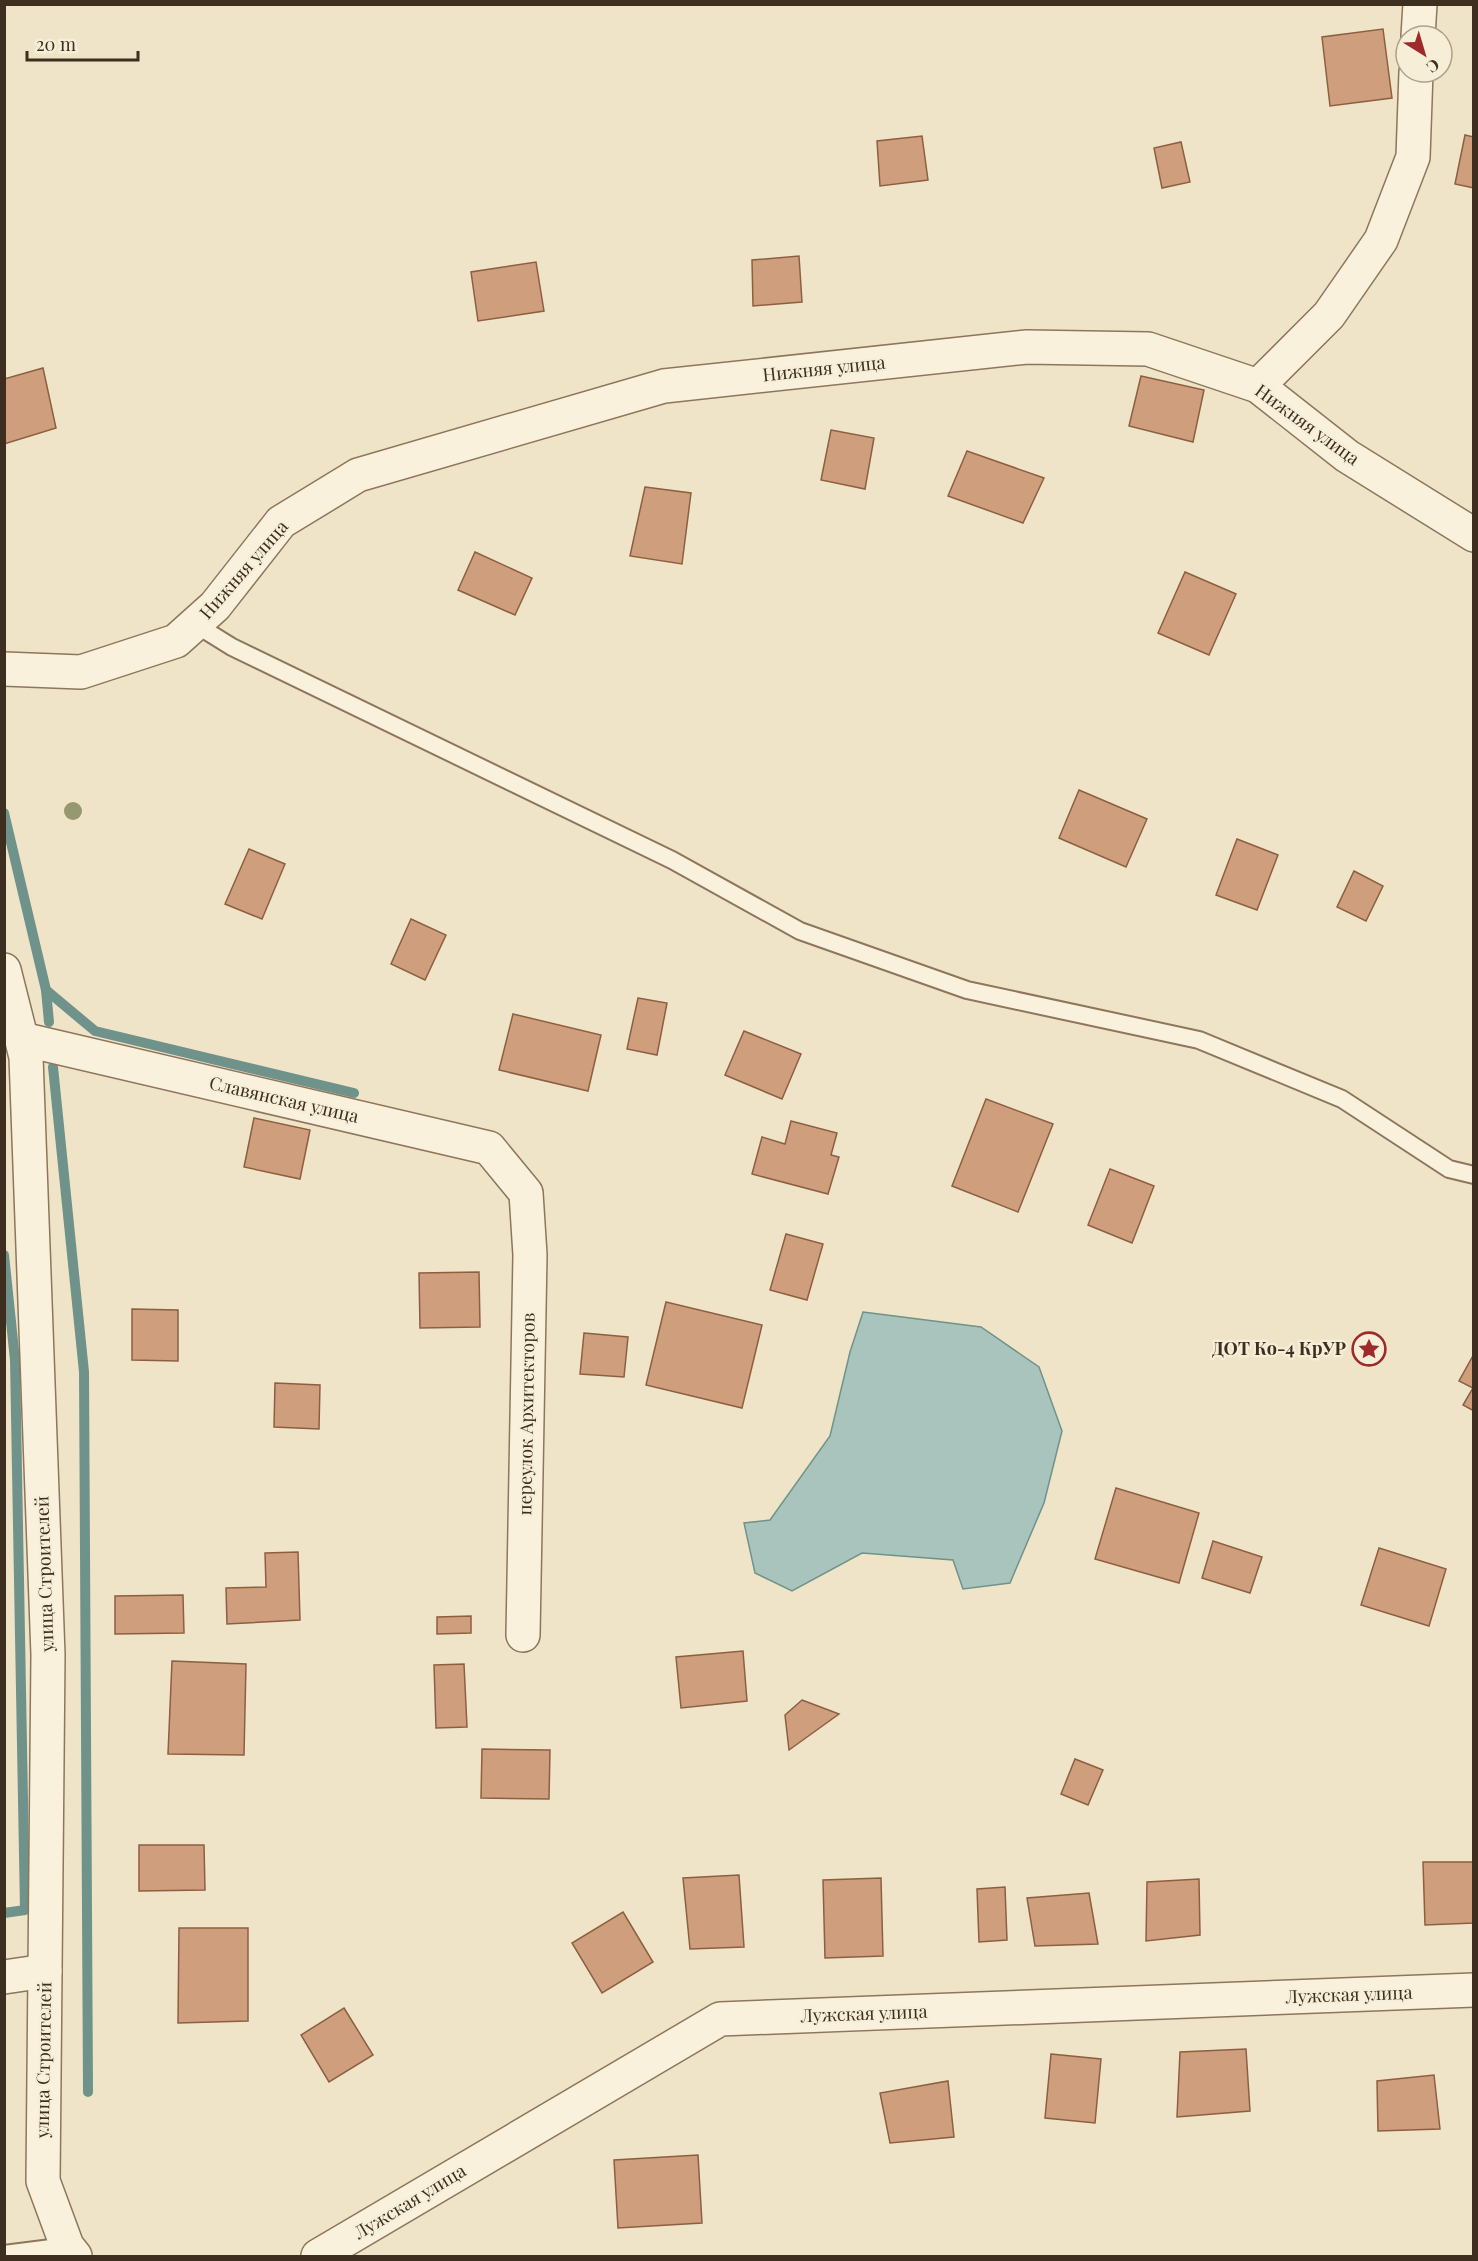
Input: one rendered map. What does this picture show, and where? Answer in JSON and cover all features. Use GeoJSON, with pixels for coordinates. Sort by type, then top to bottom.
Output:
{"type":"FeatureCollection","features":[{"type":"Feature","properties":{"kind":"street"},"geometry":{"type":"LineString","coordinates":[[1419,24],[1420,4]]}},
{"type":"Feature","properties":{"kind":"street"},"geometry":{"type":"LineString","coordinates":[[1258,386],[1329,315],[1381,240],[1413,157],[1416,84]]}},
{"type":"Feature","properties":{"kind":"street","name":"Нижняя улица"},"geometry":{"type":"LineString","coordinates":[[4,669],[81,672],[176,641],[215,606],[281,522],[358,475],[664,386],[1027,347],[1148,349],[1258,386],[1347,456],[1473,535]]}},
{"type":"Feature","properties":{"kind":"street","name":"улица Строителей"},"geometry":{"type":"LineString","coordinates":[[4,970],[26,1057],[48,1655],[43,2181],[68,2253]]}},
{"type":"Feature","properties":{"kind":"street","name":"Славянская улица"},"geometry":{"type":"LineString","coordinates":[[22,1039],[489,1148],[526,1193]]}},
{"type":"Feature","properties":{"kind":"street","name":"переулок Архитекторов"},"geometry":{"type":"LineString","coordinates":[[523,1635],[530,1256],[526,1193]]}},
{"type":"Feature","properties":{"kind":"street"},"geometry":{"type":"LineString","coordinates":[[4,1977],[45,1971]]}},
{"type":"Feature","properties":{"kind":"street","name":"Лужская улица"},"geometry":{"type":"LineString","coordinates":[[318,2256],[720,2019],[1473,1990]]}},
{"type":"Feature","properties":{"kind":"lane"},"geometry":{"type":"LineString","coordinates":[[195,624],[232,647],[672,860],[800,931],[967,990],[1199,1040],[1342,1099],[1449,1169],[1473,1175]]}},
{"type":"Feature","properties":{"kind":"lane"},"geometry":{"type":"LineString","coordinates":[[4,2254],[68,2253]]}},
{"type":"Feature","properties":{"kind":"water"},"geometry":{"type":"Polygon","coordinates":[[[863,1312],[981,1327],[1039,1367],[1062,1431],[1044,1503],[1010,1583],[963,1589],[953,1560],[862,1553],[792,1591],[755,1573],[744,1523],[770,1520],[830,1436],[850,1352],[863,1312]]]}},
{"type":"Feature","properties":{"kind":"building"},"geometry":{"type":"Polygon","coordinates":[[[1383,29],[1392,98],[1330,106],[1322,37],[1383,29]]]}},
{"type":"Feature","properties":{"kind":"building"},"geometry":{"type":"Polygon","coordinates":[[[1465,135],[1474,137],[1474,188],[1455,184],[1465,135]]]}},
{"type":"Feature","properties":{"kind":"building"},"geometry":{"type":"Polygon","coordinates":[[[922,136],[928,180],[880,186],[877,141],[922,136]]]}},
{"type":"Feature","properties":{"kind":"building"},"geometry":{"type":"Polygon","coordinates":[[[1181,142],[1190,182],[1162,188],[1154,148],[1181,142]]]}},
{"type":"Feature","properties":{"kind":"building"},"geometry":{"type":"Polygon","coordinates":[[[799,256],[802,302],[753,306],[752,260],[799,256]]]}},
{"type":"Feature","properties":{"kind":"building"},"geometry":{"type":"Polygon","coordinates":[[[536,262],[544,311],[478,321],[471,272],[536,262]]]}},
{"type":"Feature","properties":{"kind":"building"},"geometry":{"type":"Polygon","coordinates":[[[43,368],[56,428],[4,444],[4,379],[43,368]]]}},
{"type":"Feature","properties":{"kind":"building"},"geometry":{"type":"Polygon","coordinates":[[[1141,376],[1204,390],[1193,442],[1129,426],[1141,376]]]}},
{"type":"Feature","properties":{"kind":"building"},"geometry":{"type":"Polygon","coordinates":[[[831,430],[874,438],[865,489],[821,480],[831,430]]]}},
{"type":"Feature","properties":{"kind":"building"},"geometry":{"type":"Polygon","coordinates":[[[967,451],[1044,478],[1023,523],[948,496],[967,451]]]}},
{"type":"Feature","properties":{"kind":"building"},"geometry":{"type":"Polygon","coordinates":[[[645,487],[691,493],[682,564],[630,556],[645,487]]]}},
{"type":"Feature","properties":{"kind":"building"},"geometry":{"type":"Polygon","coordinates":[[[475,552],[532,578],[515,615],[458,590],[475,552]]]}},
{"type":"Feature","properties":{"kind":"building"},"geometry":{"type":"Polygon","coordinates":[[[1185,572],[1236,594],[1209,655],[1158,633],[1185,572]]]}},
{"type":"Feature","properties":{"kind":"building"},"geometry":{"type":"Polygon","coordinates":[[[1079,790],[1147,819],[1126,867],[1059,838],[1079,790]]]}},
{"type":"Feature","properties":{"kind":"building"},"geometry":{"type":"Polygon","coordinates":[[[1237,839],[1278,855],[1257,910],[1216,895],[1237,839]]]}},
{"type":"Feature","properties":{"kind":"building"},"geometry":{"type":"Polygon","coordinates":[[[249,849],[285,864],[262,919],[225,904],[249,849]]]}},
{"type":"Feature","properties":{"kind":"building"},"geometry":{"type":"Polygon","coordinates":[[[1354,871],[1383,886],[1366,921],[1337,907],[1354,871]]]}},
{"type":"Feature","properties":{"kind":"building"},"geometry":{"type":"Polygon","coordinates":[[[411,919],[446,935],[425,980],[391,964],[411,919]]]}},
{"type":"Feature","properties":{"kind":"building"},"geometry":{"type":"Polygon","coordinates":[[[638,998],[667,1003],[657,1055],[627,1049],[638,998]]]}},
{"type":"Feature","properties":{"kind":"building"},"geometry":{"type":"Polygon","coordinates":[[[513,1014],[601,1035],[588,1091],[499,1070],[513,1014]]]}},
{"type":"Feature","properties":{"kind":"building"},"geometry":{"type":"Polygon","coordinates":[[[744,1031],[801,1054],[782,1099],[725,1075],[744,1031]]]}},
{"type":"Feature","properties":{"kind":"building"},"geometry":{"type":"Polygon","coordinates":[[[986,1099],[1053,1124],[1018,1212],[952,1186],[986,1099]]]}},
{"type":"Feature","properties":{"kind":"building"},"geometry":{"type":"Polygon","coordinates":[[[254,1118],[310,1130],[300,1179],[244,1167],[254,1118]]]}},
{"type":"Feature","properties":{"kind":"building"},"geometry":{"type":"Polygon","coordinates":[[[791,1121],[837,1133],[831,1155],[839,1157],[828,1194],[752,1174],[762,1137],[785,1144],[791,1121]]]}},
{"type":"Feature","properties":{"kind":"building"},"geometry":{"type":"Polygon","coordinates":[[[1110,1169],[1154,1186],[1132,1243],[1088,1225],[1110,1169]]]}},
{"type":"Feature","properties":{"kind":"building"},"geometry":{"type":"Polygon","coordinates":[[[786,1234],[823,1244],[807,1300],[770,1290],[786,1234]]]}},
{"type":"Feature","properties":{"kind":"building"},"geometry":{"type":"Polygon","coordinates":[[[479,1272],[480,1327],[420,1328],[419,1273],[479,1272]]]}},
{"type":"Feature","properties":{"kind":"building"},"geometry":{"type":"Polygon","coordinates":[[[666,1302],[762,1325],[742,1408],[646,1385],[666,1302]]]}},
{"type":"Feature","properties":{"kind":"building"},"geometry":{"type":"Polygon","coordinates":[[[132,1309],[178,1310],[178,1361],[132,1360],[132,1309]]]}},
{"type":"Feature","properties":{"kind":"building"},"geometry":{"type":"Polygon","coordinates":[[[584,1333],[628,1337],[624,1377],[580,1374],[584,1333]]]}},
{"type":"Feature","properties":{"kind":"building"},"geometry":{"type":"Polygon","coordinates":[[[1474,1354],[1474,1411],[1463,1405],[1473,1388],[1459,1381],[1474,1354]]]}},
{"type":"Feature","properties":{"kind":"building"},"geometry":{"type":"Polygon","coordinates":[[[275,1383],[320,1385],[319,1429],[274,1427],[275,1383]]]}},
{"type":"Feature","properties":{"kind":"building"},"geometry":{"type":"Polygon","coordinates":[[[1116,1488],[1199,1513],[1179,1583],[1095,1559],[1116,1488]]]}},
{"type":"Feature","properties":{"kind":"building"},"geometry":{"type":"Polygon","coordinates":[[[1213,1541],[1262,1557],[1250,1593],[1202,1578],[1213,1541]]]}},
{"type":"Feature","properties":{"kind":"building"},"geometry":{"type":"Polygon","coordinates":[[[1379,1548],[1446,1569],[1429,1626],[1361,1605],[1379,1548]]]}},
{"type":"Feature","properties":{"kind":"building"},"geometry":{"type":"Polygon","coordinates":[[[298,1552],[300,1620],[227,1624],[226,1588],[266,1587],[265,1553],[298,1552]]]}},
{"type":"Feature","properties":{"kind":"building"},"geometry":{"type":"Polygon","coordinates":[[[183,1595],[184,1633],[115,1634],[115,1596],[183,1595]]]}},
{"type":"Feature","properties":{"kind":"building"},"geometry":{"type":"Polygon","coordinates":[[[471,1616],[471,1633],[437,1634],[437,1617],[471,1616]]]}},
{"type":"Feature","properties":{"kind":"building"},"geometry":{"type":"Polygon","coordinates":[[[743,1651],[747,1701],[681,1708],[676,1657],[743,1651]]]}},
{"type":"Feature","properties":{"kind":"building"},"geometry":{"type":"Polygon","coordinates":[[[172,1661],[246,1664],[244,1755],[168,1754],[172,1661]]]}},
{"type":"Feature","properties":{"kind":"building"},"geometry":{"type":"Polygon","coordinates":[[[464,1664],[467,1727],[436,1728],[434,1665],[464,1664]]]}},
{"type":"Feature","properties":{"kind":"building"},"geometry":{"type":"Polygon","coordinates":[[[802,1700],[839,1714],[789,1750],[785,1715],[802,1700]]]}},
{"type":"Feature","properties":{"kind":"building"},"geometry":{"type":"Polygon","coordinates":[[[482,1749],[550,1750],[549,1799],[481,1798],[482,1749]]]}},
{"type":"Feature","properties":{"kind":"building"},"geometry":{"type":"Polygon","coordinates":[[[1075,1759],[1103,1770],[1088,1805],[1061,1794],[1075,1759]]]}},
{"type":"Feature","properties":{"kind":"building"},"geometry":{"type":"Polygon","coordinates":[[[139,1845],[204,1845],[205,1890],[139,1891],[139,1845]]]}},
{"type":"Feature","properties":{"kind":"building"},"geometry":{"type":"Polygon","coordinates":[[[1423,1862],[1474,1862],[1474,1923],[1425,1925],[1423,1862]]]}},
{"type":"Feature","properties":{"kind":"building"},"geometry":{"type":"Polygon","coordinates":[[[739,1875],[744,1947],[690,1949],[683,1878],[739,1875]]]}},
{"type":"Feature","properties":{"kind":"building"},"geometry":{"type":"Polygon","coordinates":[[[881,1878],[883,1956],[825,1958],[823,1880],[881,1878]]]}},
{"type":"Feature","properties":{"kind":"building"},"geometry":{"type":"Polygon","coordinates":[[[1199,1879],[1200,1935],[1146,1941],[1147,1882],[1199,1879]]]}},
{"type":"Feature","properties":{"kind":"building"},"geometry":{"type":"Polygon","coordinates":[[[1005,1887],[1007,1940],[979,1942],[977,1889],[1005,1887]]]}},
{"type":"Feature","properties":{"kind":"building"},"geometry":{"type":"Polygon","coordinates":[[[1089,1893],[1098,1944],[1035,1946],[1027,1898],[1089,1893]]]}},
{"type":"Feature","properties":{"kind":"building"},"geometry":{"type":"Polygon","coordinates":[[[623,1912],[653,1962],[602,1993],[572,1943],[623,1912]]]}},
{"type":"Feature","properties":{"kind":"building"},"geometry":{"type":"Polygon","coordinates":[[[179,1928],[248,1928],[248,2021],[178,2023],[179,1928]]]}},
{"type":"Feature","properties":{"kind":"building"},"geometry":{"type":"Polygon","coordinates":[[[344,2008],[373,2055],[329,2082],[301,2035],[344,2008]]]}},
{"type":"Feature","properties":{"kind":"building"},"geometry":{"type":"Polygon","coordinates":[[[1246,2049],[1250,2111],[1177,2117],[1180,2052],[1246,2049]]]}},
{"type":"Feature","properties":{"kind":"building"},"geometry":{"type":"Polygon","coordinates":[[[1051,2054],[1101,2059],[1095,2123],[1045,2118],[1051,2054]]]}},
{"type":"Feature","properties":{"kind":"building"},"geometry":{"type":"Polygon","coordinates":[[[1434,2075],[1440,2129],[1378,2131],[1377,2081],[1434,2075]]]}},
{"type":"Feature","properties":{"kind":"building"},"geometry":{"type":"Polygon","coordinates":[[[948,2081],[954,2137],[890,2143],[880,2093],[948,2081]]]}},
{"type":"Feature","properties":{"kind":"building"},"geometry":{"type":"Polygon","coordinates":[[[698,2155],[702,2223],[618,2228],[614,2160],[698,2155]]]}},
{"type":"Feature","properties":{"kind":"waterway"},"geometry":{"type":"LineString","coordinates":[[4,813],[46,990],[49,1022]]}},
{"type":"Feature","properties":{"kind":"waterway"},"geometry":{"type":"LineString","coordinates":[[46,990],[95,1031],[354,1093]]}},
{"type":"Feature","properties":{"kind":"waterway"},"geometry":{"type":"LineString","coordinates":[[53,1067],[84,1372],[88,2092]]}},
{"type":"Feature","properties":{"kind":"waterway"},"geometry":{"type":"LineString","coordinates":[[4,1255],[15,1360],[25,1910],[4,1913]]}},
{"type":"Feature","properties":{"kind":"place","name":"ДОТ Ко-4 КрУР"},"geometry":{"type":"Point","coordinates":[1369,1349]}}]}
